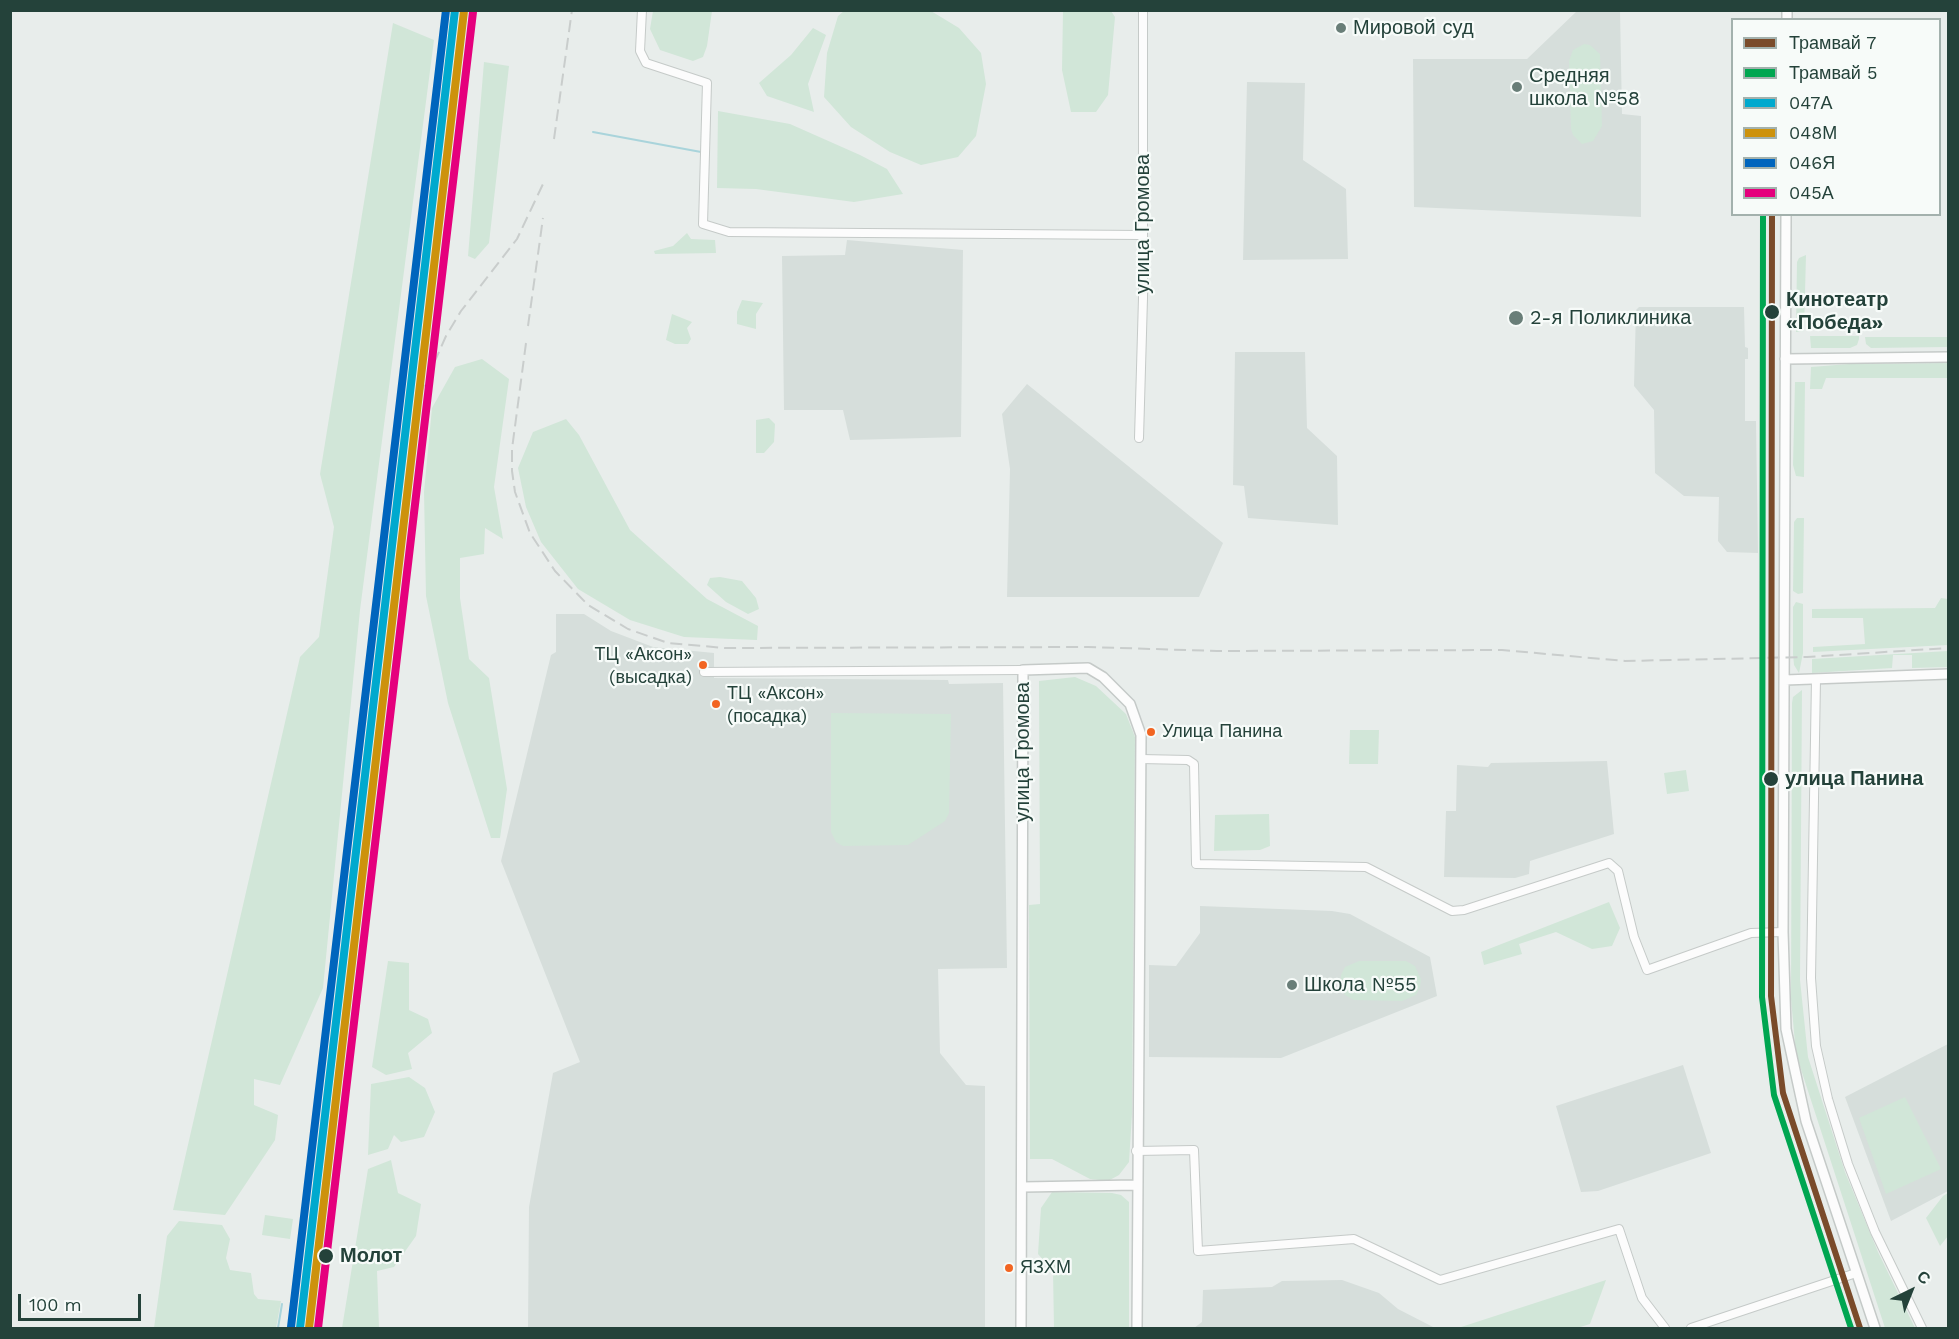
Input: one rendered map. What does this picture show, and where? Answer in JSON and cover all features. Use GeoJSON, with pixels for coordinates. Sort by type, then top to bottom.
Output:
{"type":"FeatureCollection","features":[{"type":"Feature","properties":{"kind":"street"},"geometry":{"type":"LineString","coordinates":[[642,10],[639,32],[640,51],[646,63],[707,83],[703,224],[729,232],[1141,235]]}},
{"type":"Feature","properties":{"kind":"street","name":"улица Громова"},"geometry":{"type":"LineString","coordinates":[[1139,438],[1142,345],[1143,10]]}},
{"type":"Feature","properties":{"kind":"street"},"geometry":{"type":"LineString","coordinates":[[1786,216],[1783,932],[1786,1029],[1792,1066],[1806,1121],[1875,1329]]}},
{"type":"Feature","properties":{"kind":"street"},"geometry":{"type":"LineString","coordinates":[[1785,359],[1948,357]]}},
{"type":"Feature","properties":{"kind":"street","name":"улица Громова"},"geometry":{"type":"LineString","coordinates":[[1021,1329],[1023,670],[1088,668],[1095,671],[1125,699],[1135,713],[1141,735],[1136,1151],[1137,1329]]}},
{"type":"Feature","properties":{"kind":"street"},"geometry":{"type":"LineString","coordinates":[[704,672],[1023,670]]}},
{"type":"Feature","properties":{"kind":"street"},"geometry":{"type":"LineString","coordinates":[[1785,680],[1948,674]]}},
{"type":"Feature","properties":{"kind":"street"},"geometry":{"type":"LineString","coordinates":[[1816,679],[1810,978],[1816,1046],[1828,1099],[1848,1164],[1875,1232],[1922,1329]]}},
{"type":"Feature","properties":{"kind":"street"},"geometry":{"type":"LineString","coordinates":[[1142,759],[1188,760],[1194,764],[1196,864],[1366,867],[1452,911],[1464,910],[1609,863],[1618,871],[1634,937],[1647,970],[1751,933],[1783,932]]}},
{"type":"Feature","properties":{"kind":"street"},"geometry":{"type":"LineString","coordinates":[[1136,1151],[1194,1150],[1198,1251],[1354,1239],[1440,1280],[1619,1229],[1642,1298],[1665,1329]]}},
{"type":"Feature","properties":{"kind":"street"},"geometry":{"type":"LineString","coordinates":[[1023,1187],[1136,1185]]}},
{"type":"Feature","properties":{"kind":"street"},"geometry":{"type":"LineString","coordinates":[[1690,1329],[1857,1273]]}},
{"type":"Feature","properties":{"kind":"shaded area","name":"Средняя школа №58"},"geometry":{"type":"Polygon","coordinates":[[[1577,11],[1620,11],[1622,114],[1641,116],[1641,217],[1414,207],[1413,59],[1527,59],[1577,11]]]}},
{"type":"Feature","properties":{"kind":"shaded area"},"geometry":{"type":"Polygon","coordinates":[[[1247,82],[1305,83],[1303,160],[1346,189],[1348,259],[1243,260],[1247,82]]]}},
{"type":"Feature","properties":{"kind":"shaded area"},"geometry":{"type":"Polygon","coordinates":[[[847,240],[963,250],[961,437],[850,440],[843,410],[784,410],[782,256],[845,255],[847,240]]]}},
{"type":"Feature","properties":{"kind":"shaded area"},"geometry":{"type":"Polygon","coordinates":[[[1639,307],[1744,307],[1745,347],[1748,348],[1748,359],[1745,359],[1745,421],[1756,421],[1758,553],[1727,552],[1718,541],[1719,497],[1684,496],[1655,473],[1654,410],[1634,386],[1636,310],[1639,307]]]}},
{"type":"Feature","properties":{"kind":"shaded area"},"geometry":{"type":"Polygon","coordinates":[[[1235,352],[1305,352],[1307,428],[1337,456],[1338,525],[1248,518],[1244,486],[1233,485],[1235,352]]]}},
{"type":"Feature","properties":{"kind":"shaded area"},"geometry":{"type":"Polygon","coordinates":[[[1027,384],[1223,543],[1199,597],[1007,597],[1010,469],[1002,414],[1027,384]]]}},
{"type":"Feature","properties":{"kind":"shaded area"},"geometry":{"type":"Polygon","coordinates":[[[556,614],[584,614],[611,631],[653,647],[714,653],[714,678],[948,680],[949,684],[1003,683],[1007,968],[938,969],[940,1053],[966,1085],[985,1086],[985,1328],[528,1328],[529,1207],[553,1073],[580,1062],[501,861],[551,655],[556,652],[556,614]]]}},
{"type":"Feature","properties":{"kind":"shaded area"},"geometry":{"type":"Polygon","coordinates":[[[1607,761],[1614,834],[1530,861],[1529,874],[1515,878],[1444,877],[1446,811],[1456,811],[1457,765],[1488,767],[1491,763],[1607,761]]]}},
{"type":"Feature","properties":{"kind":"shaded area","name":"Школа №55"},"geometry":{"type":"Polygon","coordinates":[[[1200,906],[1332,911],[1350,914],[1430,957],[1437,996],[1281,1058],[1149,1057],[1149,965],[1176,966],[1200,933],[1200,906]]]}},
{"type":"Feature","properties":{"kind":"shaded area"},"geometry":{"type":"Polygon","coordinates":[[[1948,1044],[1948,1191],[1891,1221],[1845,1097],[1948,1044]]]}},
{"type":"Feature","properties":{"kind":"shaded area"},"geometry":{"type":"Polygon","coordinates":[[[1683,1065],[1711,1153],[1598,1191],[1581,1192],[1556,1106],[1683,1065]]]}},
{"type":"Feature","properties":{"kind":"shaded area"},"geometry":{"type":"Polygon","coordinates":[[[1342,1280],[1379,1293],[1398,1309],[1435,1328],[1194,1328],[1202,1322],[1203,1290],[1272,1287],[1282,1281],[1342,1280]]]}},
{"type":"Feature","properties":{"kind":"green space"},"geometry":{"type":"Polygon","coordinates":[[[653,11],[712,11],[707,46],[703,57],[693,61],[660,50],[650,29],[653,11]]]}},
{"type":"Feature","properties":{"kind":"green space"},"geometry":{"type":"Polygon","coordinates":[[[844,11],[931,11],[959,28],[981,53],[986,84],[976,136],[958,157],[921,165],[890,152],[851,127],[824,97],[827,53],[838,16],[844,11]]]}},
{"type":"Feature","properties":{"kind":"green space"},"geometry":{"type":"Polygon","coordinates":[[[1063,11],[1111,11],[1115,17],[1108,95],[1096,112],[1071,112],[1062,70],[1063,11]]]}},
{"type":"Feature","properties":{"kind":"green space"},"geometry":{"type":"Polygon","coordinates":[[[393,23],[434,40],[360,610],[323,988],[280,1085],[254,1079],[254,1105],[278,1115],[275,1140],[225,1215],[173,1210],[300,657],[319,637],[334,527],[320,474],[393,23]]]}},
{"type":"Feature","properties":{"kind":"green space"},"geometry":{"type":"Polygon","coordinates":[[[813,28],[826,35],[808,84],[814,112],[767,96],[759,83],[791,55],[813,28]]]}},
{"type":"Feature","properties":{"kind":"green space"},"geometry":{"type":"Polygon","coordinates":[[[1584,44],[1590,45],[1600,54],[1602,126],[1593,141],[1582,144],[1573,135],[1571,129],[1569,61],[1573,50],[1584,44]]]}},
{"type":"Feature","properties":{"kind":"green space"},"geometry":{"type":"Polygon","coordinates":[[[484,62],[509,66],[489,243],[475,259],[468,256],[484,62]]]}},
{"type":"Feature","properties":{"kind":"green space"},"geometry":{"type":"Polygon","coordinates":[[[718,111],[790,124],[860,155],[887,169],[903,194],[854,202],[756,189],[717,188],[718,111]]]}},
{"type":"Feature","properties":{"kind":"green space"},"geometry":{"type":"Polygon","coordinates":[[[687,233],[691,239],[715,240],[716,253],[655,254],[654,251],[673,246],[687,233]]]}},
{"type":"Feature","properties":{"kind":"green space"},"geometry":{"type":"Polygon","coordinates":[[[1806,255],[1804,331],[1796,332],[1797,262],[1799,258],[1806,255]]]}},
{"type":"Feature","properties":{"kind":"green space"},"geometry":{"type":"Polygon","coordinates":[[[742,300],[763,303],[756,314],[756,329],[737,324],[737,312],[742,300]]]}},
{"type":"Feature","properties":{"kind":"green space"},"geometry":{"type":"Polygon","coordinates":[[[672,314],[692,322],[687,328],[691,339],[688,344],[675,344],[666,340],[672,314]]]}},
{"type":"Feature","properties":{"kind":"green space"},"geometry":{"type":"Polygon","coordinates":[[[1810,336],[1859,336],[1859,339],[1857,345],[1850,348],[1811,348],[1810,336]]]}},
{"type":"Feature","properties":{"kind":"green space"},"geometry":{"type":"Polygon","coordinates":[[[1865,337],[1948,337],[1948,347],[1871,348],[1866,344],[1865,337]]]}},
{"type":"Feature","properties":{"kind":"green space"},"geometry":{"type":"Polygon","coordinates":[[[482,359],[509,379],[494,487],[503,539],[485,528],[484,554],[460,558],[460,598],[469,659],[489,678],[507,789],[500,838],[491,838],[448,703],[426,596],[424,492],[432,408],[455,367],[482,359]]]}},
{"type":"Feature","properties":{"kind":"green space"},"geometry":{"type":"Polygon","coordinates":[[[1948,363],[1948,378],[1826,378],[1822,389],[1810,389],[1811,367],[1849,364],[1948,363]]]}},
{"type":"Feature","properties":{"kind":"green space"},"geometry":{"type":"Polygon","coordinates":[[[1795,382],[1805,382],[1804,477],[1796,476],[1793,465],[1795,382]]]}},
{"type":"Feature","properties":{"kind":"green space"},"geometry":{"type":"Polygon","coordinates":[[[769,418],[775,424],[774,442],[764,453],[756,453],[756,420],[769,418]]]}},
{"type":"Feature","properties":{"kind":"green space"},"geometry":{"type":"Polygon","coordinates":[[[566,419],[579,435],[630,530],[707,599],[758,626],[757,640],[684,637],[630,620],[578,589],[541,542],[526,507],[518,468],[533,432],[566,419]]]}},
{"type":"Feature","properties":{"kind":"green space"},"geometry":{"type":"Polygon","coordinates":[[[1797,518],[1804,518],[1803,593],[1798,594],[1793,591],[1794,522],[1797,518]]]}},
{"type":"Feature","properties":{"kind":"green space"},"geometry":{"type":"Polygon","coordinates":[[[720,577],[742,581],[756,598],[759,609],[748,614],[726,602],[707,585],[710,578],[720,577]]]}},
{"type":"Feature","properties":{"kind":"green space"},"geometry":{"type":"Polygon","coordinates":[[[1941,598],[1948,599],[1948,645],[1813,652],[1813,647],[1865,644],[1863,618],[1812,618],[1812,609],[1935,608],[1941,598]]]}},
{"type":"Feature","properties":{"kind":"green space"},"geometry":{"type":"Polygon","coordinates":[[[1796,602],[1803,604],[1803,653],[1799,673],[1794,665],[1793,654],[1793,607],[1796,602]]]}},
{"type":"Feature","properties":{"kind":"green space"},"geometry":{"type":"Polygon","coordinates":[[[1948,651],[1948,667],[1912,668],[1912,655],[1893,655],[1892,668],[1812,673],[1812,659],[1948,651]]]}},
{"type":"Feature","properties":{"kind":"green space"},"geometry":{"type":"Polygon","coordinates":[[[1075,677],[1096,686],[1126,714],[1135,737],[1132,1114],[1129,1162],[1119,1175],[1108,1181],[1090,1179],[1052,1159],[1030,1159],[1029,905],[1040,904],[1039,681],[1075,677]]]}},
{"type":"Feature","properties":{"kind":"green space"},"geometry":{"type":"Polygon","coordinates":[[[1802,690],[1800,980],[1808,1057],[1845,1172],[1878,1252],[1915,1328],[1885,1328],[1796,1054],[1791,999],[1792,703],[1793,697],[1802,690]]]}},
{"type":"Feature","properties":{"kind":"green space"},"geometry":{"type":"Polygon","coordinates":[[[831,713],[951,714],[949,813],[945,821],[908,845],[843,846],[836,842],[831,832],[831,713]]]}},
{"type":"Feature","properties":{"kind":"green space"},"geometry":{"type":"Polygon","coordinates":[[[1350,730],[1379,730],[1378,764],[1349,764],[1350,730]]]}},
{"type":"Feature","properties":{"kind":"green space"},"geometry":{"type":"Polygon","coordinates":[[[1686,770],[1689,791],[1667,794],[1664,773],[1686,770]]]}},
{"type":"Feature","properties":{"kind":"green space"},"geometry":{"type":"Polygon","coordinates":[[[1269,814],[1270,846],[1260,850],[1214,851],[1215,815],[1269,814]]]}},
{"type":"Feature","properties":{"kind":"green space"},"geometry":{"type":"Polygon","coordinates":[[[1609,902],[1620,928],[1612,946],[1592,949],[1556,932],[1519,944],[1522,954],[1484,965],[1481,952],[1609,902]]]}},
{"type":"Feature","properties":{"kind":"green space"},"geometry":{"type":"Polygon","coordinates":[[[388,961],[409,963],[409,1010],[428,1019],[432,1033],[408,1053],[412,1069],[386,1075],[372,1067],[388,961]]]}},
{"type":"Feature","properties":{"kind":"green space"},"geometry":{"type":"Polygon","coordinates":[[[1359,961],[1406,961],[1415,966],[1421,979],[1416,995],[1402,1001],[1354,1000],[1345,995],[1340,986],[1341,975],[1345,967],[1359,961]]]}},
{"type":"Feature","properties":{"kind":"green space"},"geometry":{"type":"Polygon","coordinates":[[[409,1077],[425,1088],[435,1112],[424,1137],[401,1142],[394,1135],[388,1149],[368,1155],[371,1084],[409,1077]]]}},
{"type":"Feature","properties":{"kind":"green space"},"geometry":{"type":"Polygon","coordinates":[[[1905,1097],[1941,1169],[1886,1194],[1859,1118],[1905,1097]]]}},
{"type":"Feature","properties":{"kind":"green space"},"geometry":{"type":"Polygon","coordinates":[[[391,1160],[398,1193],[421,1204],[416,1236],[394,1267],[377,1271],[379,1328],[342,1328],[368,1169],[391,1160]]]}},
{"type":"Feature","properties":{"kind":"green space"},"geometry":{"type":"Polygon","coordinates":[[[1052,1192],[1112,1193],[1121,1195],[1129,1202],[1129,1328],[1054,1328],[1053,1271],[1038,1254],[1041,1208],[1052,1192]]]}},
{"type":"Feature","properties":{"kind":"green space"},"geometry":{"type":"Polygon","coordinates":[[[1948,1193],[1948,1236],[1940,1246],[1926,1218],[1948,1193]]]}},
{"type":"Feature","properties":{"kind":"green space"},"geometry":{"type":"Polygon","coordinates":[[[265,1215],[293,1219],[290,1239],[262,1235],[265,1215]]]}},
{"type":"Feature","properties":{"kind":"green space"},"geometry":{"type":"Polygon","coordinates":[[[179,1221],[222,1225],[230,1239],[226,1258],[230,1270],[251,1273],[254,1294],[258,1299],[281,1301],[276,1328],[154,1328],[167,1236],[179,1221]]]}},
{"type":"Feature","properties":{"kind":"green space"},"geometry":{"type":"Polygon","coordinates":[[[1606,1280],[1590,1324],[1577,1328],[1458,1328],[1606,1280]]]}},
{"type":"Feature","properties":{"kind":"waterway"},"geometry":{"type":"LineString","coordinates":[[593,132],[701,152]]}},
{"type":"Feature","properties":{"kind":"waterway"},"geometry":{"type":"LineString","coordinates":[[278,1328],[282,1304]]}},
{"type":"Feature","properties":{"kind":"railway"},"geometry":{"type":"LineString","coordinates":[[554,139],[572,10]]}},
{"type":"Feature","properties":{"kind":"railway"},"geometry":{"type":"LineString","coordinates":[[412,431],[422,390],[446,336],[461,311],[517,239],[543,184]]}},
{"type":"Feature","properties":{"kind":"railway"},"geometry":{"type":"LineString","coordinates":[[528,326],[543,218]]}},
{"type":"Feature","properties":{"kind":"railway"},"geometry":{"type":"LineString","coordinates":[[526,343],[512,449],[512,471],[515,492],[530,533],[555,571],[588,605],[628,629],[668,643],[725,648],[1088,647],[1217,651],[1502,650],[1625,661],[1807,657],[1948,648]]}},
{"type":"Feature","properties":{"kind":"tram line","name":"5"},"geometry":{"type":"LineString","coordinates":[[1763,216],[1762,997],[1774,1095],[1851,1328]]}},
{"type":"Feature","properties":{"kind":"tram line","name":"7"},"geometry":{"type":"LineString","coordinates":[[1772,216],[1771,996],[1783,1093],[1860,1328]]}},
{"type":"Feature","properties":{"kind":"transit line","name":"046Я"},"geometry":{"type":"LineString","coordinates":[[291,1327],[446,10]]}},
{"type":"Feature","properties":{"kind":"transit line","name":"047А"},"geometry":{"type":"LineString","coordinates":[[300,1328],[455,10]]}},
{"type":"Feature","properties":{"kind":"transit line","name":"048М"},"geometry":{"type":"LineString","coordinates":[[309,1328],[464,11]]}},
{"type":"Feature","properties":{"kind":"transit line","name":"045А"},"geometry":{"type":"LineString","coordinates":[[318,1328],[473,12]]}},
{"type":"Feature","properties":{"kind":"place","name":"Мировой суд"},"geometry":{"type":"Point","coordinates":[1341,28]}},
{"type":"Feature","properties":{"kind":"place","name":"Средняя школа №58"},"geometry":{"type":"Point","coordinates":[1517,87]}},
{"type":"Feature","properties":{"kind":"place","name":"Кинотеатр «Победа»"},"geometry":{"type":"Point","coordinates":[1772,312]}},
{"type":"Feature","properties":{"kind":"place","name":"2-я Поликлиника"},"geometry":{"type":"Point","coordinates":[1516,318]}},
{"type":"Feature","properties":{"kind":"place","name":"ТЦ «Аксон» (высадка)"},"geometry":{"type":"Point","coordinates":[703,665]}},
{"type":"Feature","properties":{"kind":"place","name":"ТЦ «Аксон» (посадка)"},"geometry":{"type":"Point","coordinates":[716,704]}},
{"type":"Feature","properties":{"kind":"place","name":"Улица Панина"},"geometry":{"type":"Point","coordinates":[1151,732]}},
{"type":"Feature","properties":{"kind":"place","name":"улица Панина"},"geometry":{"type":"Point","coordinates":[1771,779]}},
{"type":"Feature","properties":{"kind":"place","name":"Школа №55"},"geometry":{"type":"Point","coordinates":[1292,985]}},
{"type":"Feature","properties":{"kind":"place","name":"Молот"},"geometry":{"type":"Point","coordinates":[326,1256]}},
{"type":"Feature","properties":{"kind":"place","name":"ЯЗХМ"},"geometry":{"type":"Point","coordinates":[1009,1268]}}]}
